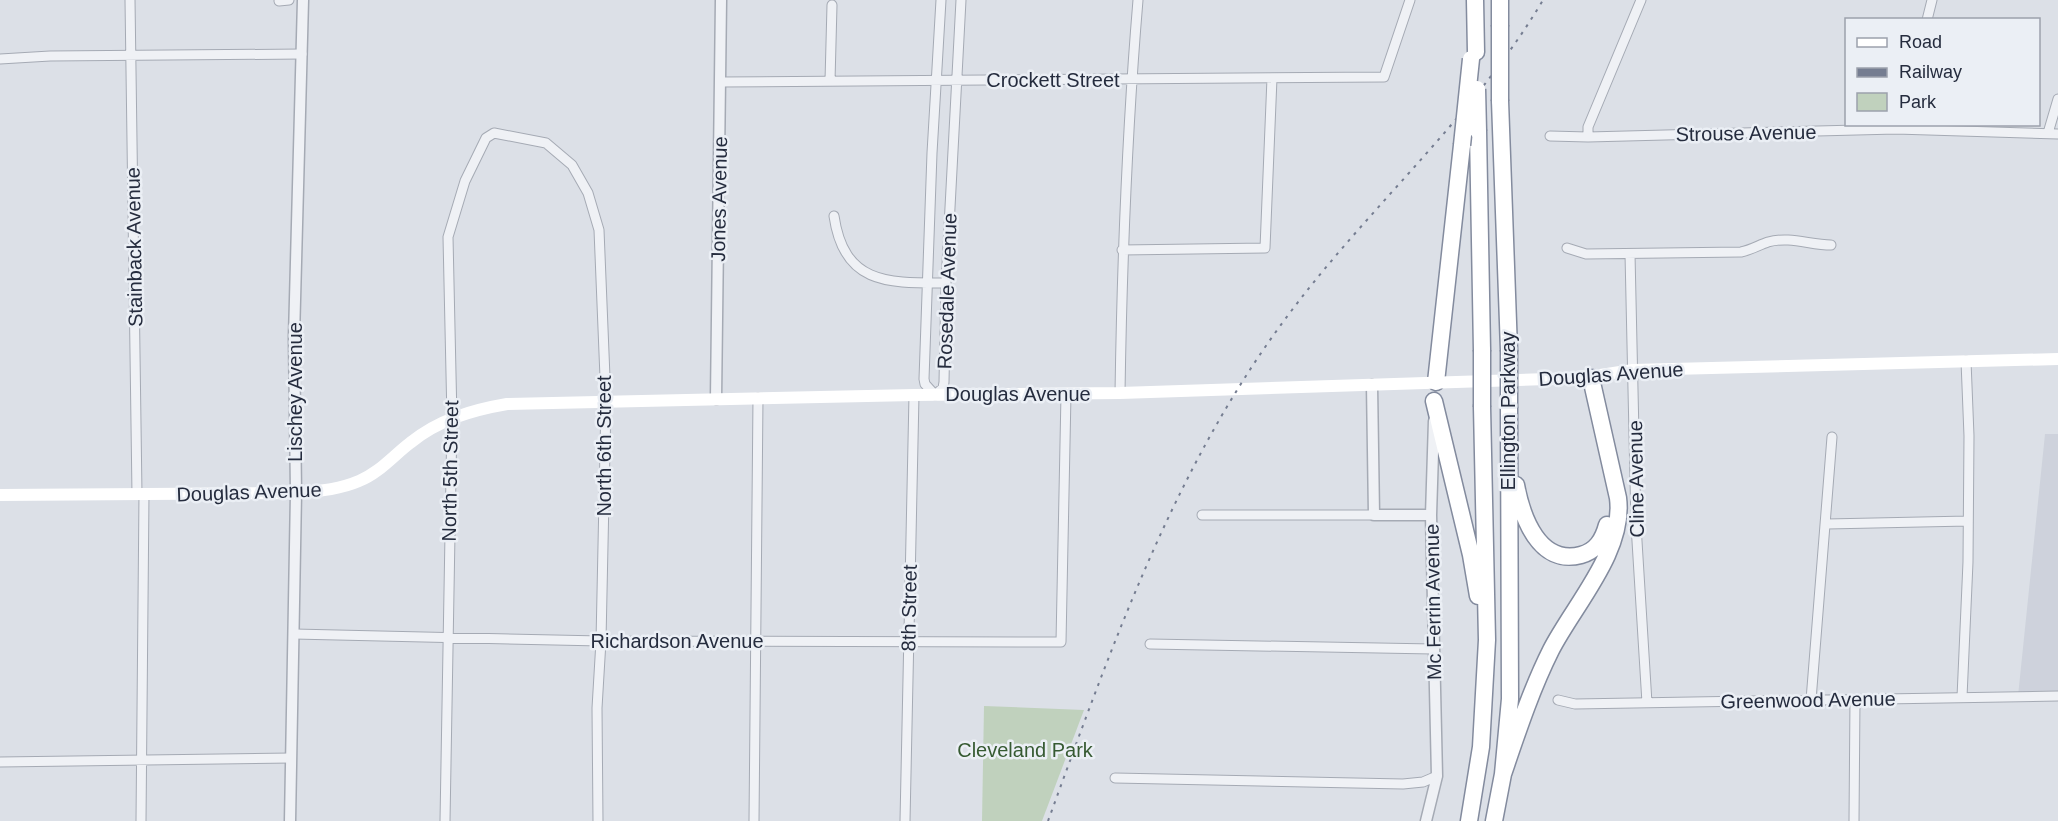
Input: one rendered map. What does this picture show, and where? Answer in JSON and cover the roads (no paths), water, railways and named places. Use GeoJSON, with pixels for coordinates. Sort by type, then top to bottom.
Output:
{"type":"FeatureCollection","features":[{"type":"Feature","properties":{"kind":"highway"},"geometry":{"type":"LineString","coordinates":[[1436,382],[1473,56],[1475,0]]}},
{"type":"Feature","properties":{"kind":"highway","name":"Ellington Parkway"},"geometry":{"type":"LineString","coordinates":[[1494,821],[1503,774],[1510,699],[1511,647],[1509,350],[1500,101],[1500,0]]}},
{"type":"Feature","properties":{"kind":"highway","name":"Ellington Parkway"},"geometry":{"type":"LineString","coordinates":[[1468,821],[1481,747],[1486,640],[1478,131],[1473,56]]}},
{"type":"Feature","properties":{"kind":"highway"},"geometry":{"type":"LineString","coordinates":[[1509,434],[1520,505],[1528,526],[1537,540],[1548,550],[1560,556],[1572,557],[1596,548],[1604,537],[1609,520],[1610,501],[1589,403],[1586,378]]}},
{"type":"Feature","properties":{"kind":"highway"},"geometry":{"type":"LineString","coordinates":[[1503,774],[1524,712],[1550,651],[1605,560],[1616,529],[1618,498],[1586,378]]}},
{"type":"Feature","properties":{"kind":"highway"},"geometry":{"type":"LineString","coordinates":[[1434,401],[1471,555],[1486,640]]}},
{"type":"Feature","properties":{"kind":"main road","name":"Douglas Avenue"},"geometry":{"type":"LineString","coordinates":[[0,495],[296,493],[331,490],[361,481],[381,468],[430,428],[479,409],[507,404],[914,394],[1120,393],[1586,378],[1634,370],[2058,359]]}},
{"type":"Feature","properties":{"kind":"main road","name":"Mc Ferrin Avenue"},"geometry":{"type":"LineString","coordinates":[[1434,401],[1436,382]]}},
{"type":"Feature","properties":{"kind":"street","name":"Stainback Avenue"},"geometry":{"type":"LineString","coordinates":[[130,0],[140,494],[141,821]]}},
{"type":"Feature","properties":{"kind":"street"},"geometry":{"type":"LineString","coordinates":[[279,0],[289,0]]}},
{"type":"Feature","properties":{"kind":"street","name":"Lischey Avenue"},"geometry":{"type":"LineString","coordinates":[[290,821],[296,493],[294,337],[303,0]]}},
{"type":"Feature","properties":{"kind":"street","name":"Jones Avenue"},"geometry":{"type":"LineString","coordinates":[[716,399],[721,0]]}},
{"type":"Feature","properties":{"kind":"street","name":"Rosedale Avenue"},"geometry":{"type":"LineString","coordinates":[[941,0],[924,379],[926,386],[935,394],[942,388],[944,382],[946,283],[961,0]]}},
{"type":"Feature","properties":{"kind":"street"},"geometry":{"type":"LineString","coordinates":[[1120,393],[1122,250],[1131,80],[1138,0]]}},
{"type":"Feature","properties":{"kind":"street","name":"Crockett Street"},"geometry":{"type":"LineString","coordinates":[[721,82],[1384,77],[1410,0]]}},
{"type":"Feature","properties":{"kind":"street"},"geometry":{"type":"LineString","coordinates":[[1588,132],[1641,0]]}},
{"type":"Feature","properties":{"kind":"street"},"geometry":{"type":"LineString","coordinates":[[1928,18],[1932,0]]}},
{"type":"Feature","properties":{"kind":"street"},"geometry":{"type":"LineString","coordinates":[[830,81],[832,5]]}},
{"type":"Feature","properties":{"kind":"street"},"geometry":{"type":"LineString","coordinates":[[0,59],[50,56],[302,54]]}},
{"type":"Feature","properties":{"kind":"street"},"geometry":{"type":"LineString","coordinates":[[1122,250],[1265,248],[1272,78]]}},
{"type":"Feature","properties":{"kind":"street"},"geometry":{"type":"LineString","coordinates":[[2048,134],[2058,99]]}},
{"type":"Feature","properties":{"kind":"street","name":"Strouse Avenue"},"geometry":{"type":"LineString","coordinates":[[1550,136],[1588,132],[1896,127],[2058,134]]}},
{"type":"Feature","properties":{"kind":"street","name":"North 6th Street"},"geometry":{"type":"LineString","coordinates":[[494,133],[546,143],[572,165],[588,192],[599,230],[606,402],[601,641],[597,708],[598,821]]}},
{"type":"Feature","properties":{"kind":"street","name":"North 5th Street"},"geometry":{"type":"LineString","coordinates":[[445,821],[452,419],[448,237],[465,181],[486,138],[494,133]]}},
{"type":"Feature","properties":{"kind":"street"},"geometry":{"type":"LineString","coordinates":[[834,216],[840,244],[851,261],[862,271],[880,279],[946,283]]}},
{"type":"Feature","properties":{"kind":"street"},"geometry":{"type":"LineString","coordinates":[[1567,248],[1586,254],[1630,254],[1741,252],[1754,250],[1768,242],[1786,240],[1831,245]]}},
{"type":"Feature","properties":{"kind":"street","name":"Cline Avenue"},"geometry":{"type":"LineString","coordinates":[[1630,254],[1637,537],[1647,703]]}},
{"type":"Feature","properties":{"kind":"street"},"geometry":{"type":"LineString","coordinates":[[1962,697],[1968,521],[1969,436],[1966,362]]}},
{"type":"Feature","properties":{"kind":"street"},"geometry":{"type":"LineString","coordinates":[[1372,385],[1374,514]]}},
{"type":"Feature","properties":{"kind":"street","name":"8th Street"},"geometry":{"type":"LineString","coordinates":[[905,821],[914,394]]}},
{"type":"Feature","properties":{"kind":"street","name":"Richardson Avenue"},"geometry":{"type":"LineString","coordinates":[[294,634],[371,641],[447,639],[1061,642],[1066,394]]}},
{"type":"Feature","properties":{"kind":"street"},"geometry":{"type":"LineString","coordinates":[[754,821],[758,398]]}},
{"type":"Feature","properties":{"kind":"street","name":"Mc Ferrin Avenue"},"geometry":{"type":"LineString","coordinates":[[1426,821],[1437,776],[1431,515],[1434,401]]}},
{"type":"Feature","properties":{"kind":"street"},"geometry":{"type":"LineString","coordinates":[[1811,700],[1827,524],[1832,437]]}},
{"type":"Feature","properties":{"kind":"street"},"geometry":{"type":"LineString","coordinates":[[1202,515],[1431,515]]}},
{"type":"Feature","properties":{"kind":"street"},"geometry":{"type":"LineString","coordinates":[[1827,524],[1968,521]]}},
{"type":"Feature","properties":{"kind":"street"},"geometry":{"type":"LineString","coordinates":[[1150,644],[1433,649]]}},
{"type":"Feature","properties":{"kind":"street","name":"Greenwood Avenue"},"geometry":{"type":"LineString","coordinates":[[1558,700],[1575,704],[2058,696]]}},
{"type":"Feature","properties":{"kind":"street"},"geometry":{"type":"LineString","coordinates":[[1854,821],[1855,699]]}},
{"type":"Feature","properties":{"kind":"street"},"geometry":{"type":"LineString","coordinates":[[0,762],[291,758]]}},
{"type":"Feature","properties":{"kind":"street"},"geometry":{"type":"LineString","coordinates":[[1115,778],[1403,784],[1424,782],[1437,776]]}},
{"type":"Feature","properties":{"kind":"railway"},"geometry":{"type":"LineString","coordinates":[[1048,821],[1123,621],[1181,492],[1214,429],[1251,368],[1292,310],[1355,233],[1455,121],[1516,42],[1543,0]]}},
{"type":"Feature","properties":{"kind":"park label","name":"Cleveland Park"},"geometry":{"type":"Point","coordinates":[1025,750]}}]}
